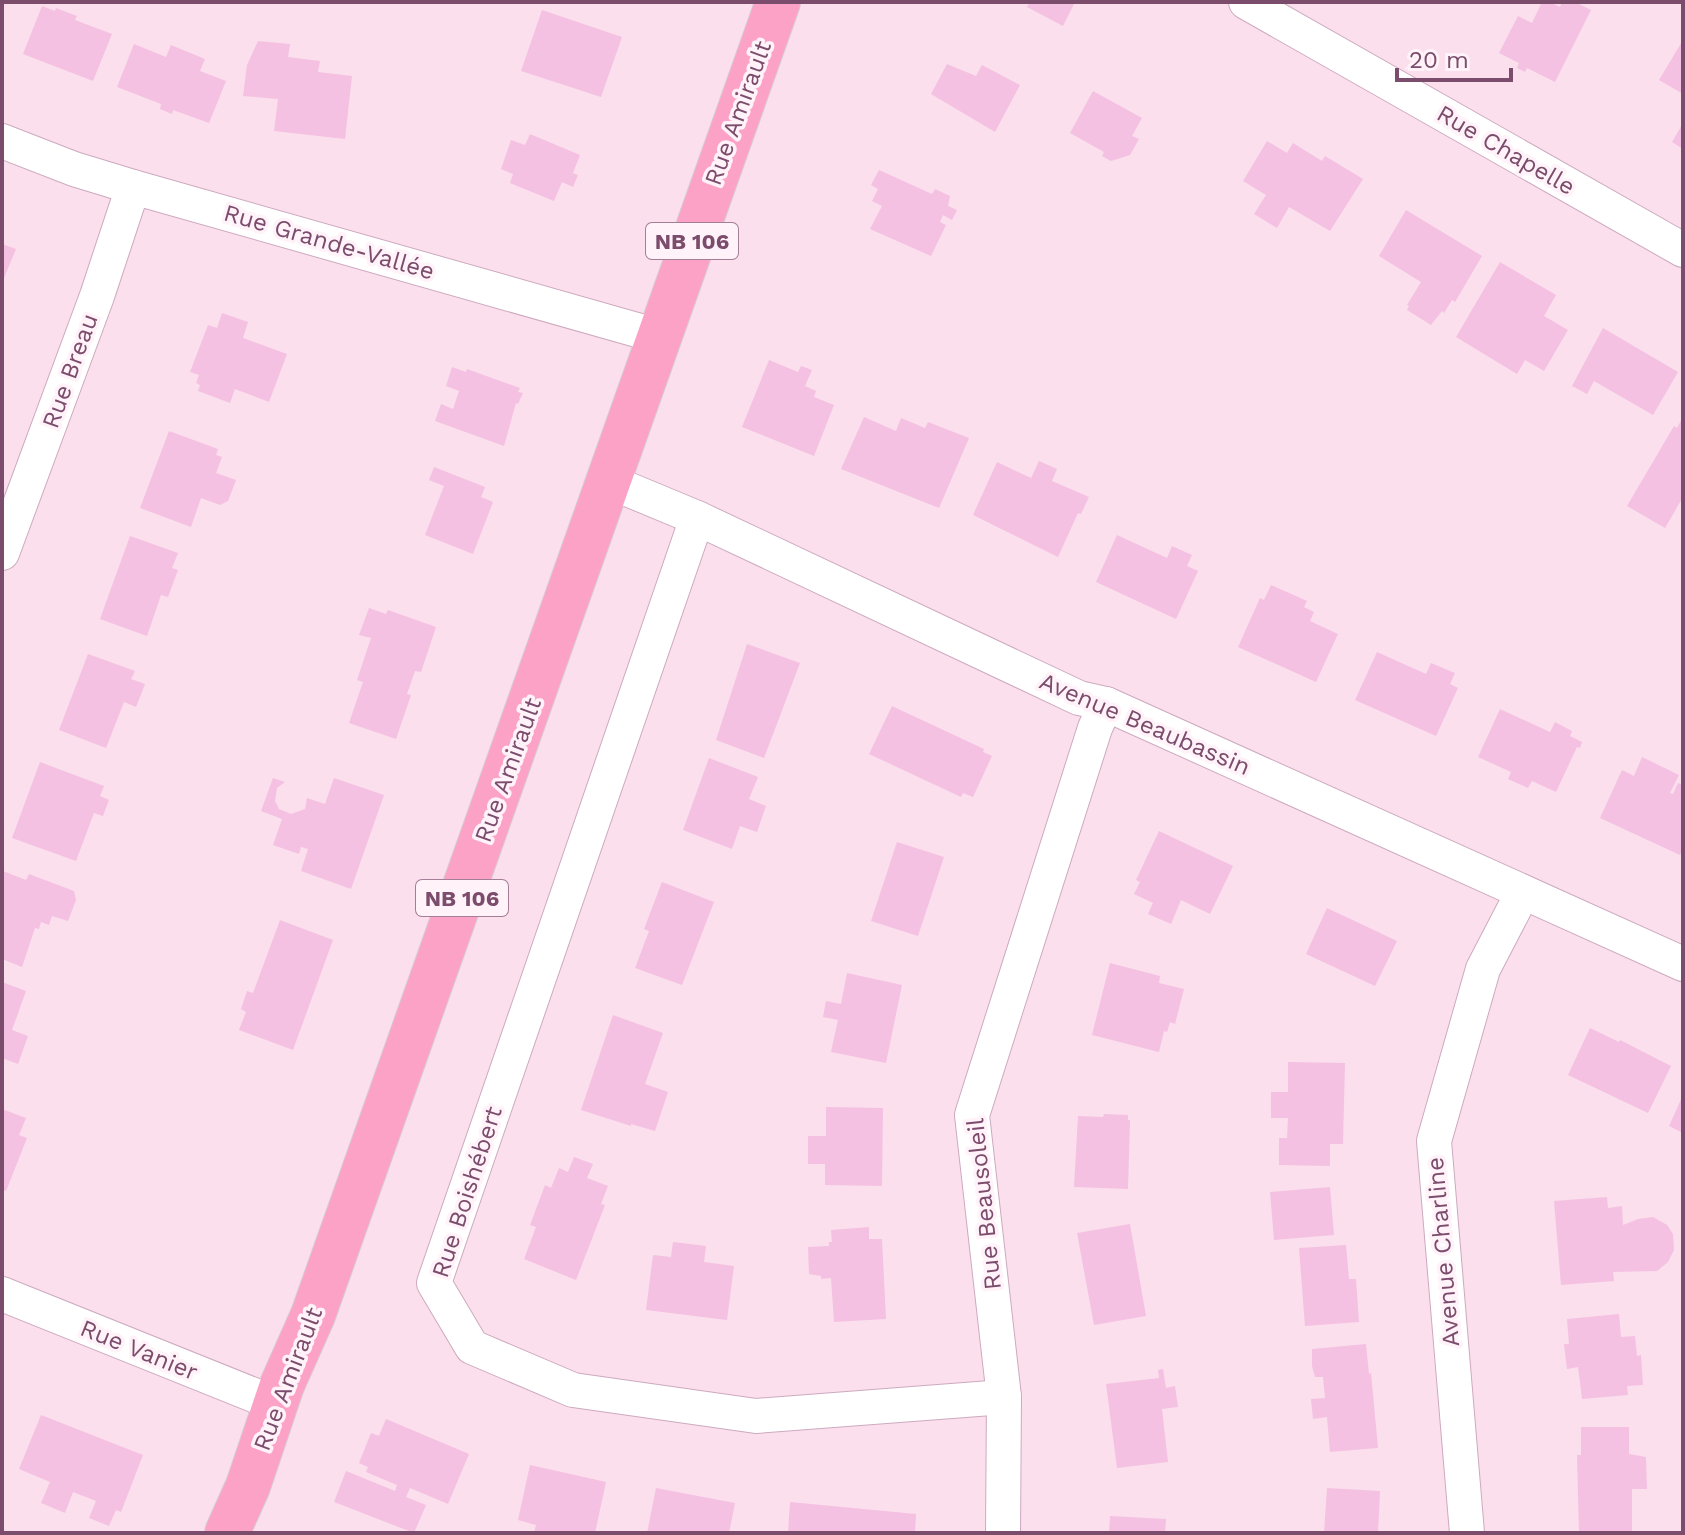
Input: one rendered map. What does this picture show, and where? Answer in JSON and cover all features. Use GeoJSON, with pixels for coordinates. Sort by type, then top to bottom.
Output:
{"type":"FeatureCollection","features":[{"type":"Feature","properties":{"kind":"main road","name":"Rue Amirault"},"geometry":{"type":"LineString","coordinates":[[227,1533],[248,1486],[276,1404],[324,1285],[778,2]]}},
{"type":"Feature","properties":{"kind":"street","name":"Rue Chapelle"},"geometry":{"type":"LineString","coordinates":[[1246,2],[1683,250]]}},
{"type":"Feature","properties":{"kind":"street","name":"Rue Grande-Vallée"},"geometry":{"type":"LineString","coordinates":[[2,141],[74,169],[133,187],[658,336]]}},
{"type":"Feature","properties":{"kind":"street","name":"Rue Breau"},"geometry":{"type":"LineString","coordinates":[[2,553],[97,296],[133,187]]}},
{"type":"Feature","properties":{"kind":"street","name":"Avenue Beaubassin"},"geometry":{"type":"LineString","coordinates":[[608,481],[697,518],[1079,698],[1106,704],[1683,964]]}},
{"type":"Feature","properties":{"kind":"street","name":"Rue Boishébert"},"geometry":{"type":"LineString","coordinates":[[697,518],[434,1283],[472,1347],[573,1390],[756,1416],[1004,1397]]}},
{"type":"Feature","properties":{"kind":"street","name":"Rue Beausoleil"},"geometry":{"type":"LineString","coordinates":[[1003,1533],[1004,1397],[972,1115],[1095,728],[1106,704]]}},
{"type":"Feature","properties":{"kind":"street","name":"Avenue Charline"},"geometry":{"type":"LineString","coordinates":[[1467,1533],[1434,1141],[1483,969],[1523,892]]}},
{"type":"Feature","properties":{"kind":"street","name":"Rue Vanier"},"geometry":{"type":"LineString","coordinates":[[2,1294],[276,1404]]}},
{"type":"Feature","properties":{"kind":"shaded area"},"geometry":{"type":"Polygon","coordinates":[[[2,2],[1683,2],[1683,1533],[2,1533],[2,2]]]}},
{"type":"Feature","properties":{"kind":"building"},"geometry":{"type":"Polygon","coordinates":[[[1030,2],[1075,2],[1063,26],[1027,7],[1030,2]]]}},
{"type":"Feature","properties":{"kind":"building"},"geometry":{"type":"Polygon","coordinates":[[[1542,2],[1560,7],[1562,2],[1575,2],[1591,10],[1555,82],[1527,68],[1525,72],[1517,68],[1519,63],[1499,53],[1518,16],[1532,23],[1542,2]]]}},
{"type":"Feature","properties":{"kind":"building"},"geometry":{"type":"Polygon","coordinates":[[[42,6],[77,16],[75,20],[112,34],[93,81],[23,54],[42,6]]]}},
{"type":"Feature","properties":{"kind":"building"},"geometry":{"type":"Polygon","coordinates":[[[542,10],[622,37],[601,97],[521,71],[542,10]]]}},
{"type":"Feature","properties":{"kind":"building"},"geometry":{"type":"Polygon","coordinates":[[[1683,40],[1683,94],[1659,80],[1683,40]]]}},
{"type":"Feature","properties":{"kind":"building"},"geometry":{"type":"Polygon","coordinates":[[[258,41],[290,44],[288,57],[320,61],[318,72],[352,76],[345,139],[274,131],[278,99],[243,96],[247,65],[258,41]]]}},
{"type":"Feature","properties":{"kind":"building"},"geometry":{"type":"Polygon","coordinates":[[[134,44],[166,57],[171,45],[205,59],[200,71],[226,81],[209,123],[173,110],[172,114],[160,109],[161,104],[117,87],[134,44]]]}},
{"type":"Feature","properties":{"kind":"building"},"geometry":{"type":"Polygon","coordinates":[[[947,64],[976,76],[982,65],[1020,85],[995,132],[931,94],[947,64]]]}},
{"type":"Feature","properties":{"kind":"building"},"geometry":{"type":"Polygon","coordinates":[[[1093,91],[1142,118],[1132,136],[1139,139],[1130,155],[1111,161],[1102,156],[1104,152],[1070,133],[1093,91]]]}},
{"type":"Feature","properties":{"kind":"building"},"geometry":{"type":"Polygon","coordinates":[[[1683,123],[1683,149],[1672,142],[1683,123]]]}},
{"type":"Feature","properties":{"kind":"building"},"geometry":{"type":"Polygon","coordinates":[[[530,134],[580,155],[573,173],[578,175],[573,187],[562,182],[554,201],[510,183],[513,174],[501,169],[511,140],[525,145],[530,134]]]}},
{"type":"Feature","properties":{"kind":"building"},"geometry":{"type":"Polygon","coordinates":[[[1267,141],[1287,153],[1293,143],[1322,161],[1325,156],[1363,179],[1330,231],[1289,207],[1277,228],[1254,214],[1266,195],[1243,181],[1267,141]]]}},
{"type":"Feature","properties":{"kind":"building"},"geometry":{"type":"Polygon","coordinates":[[[879,170],[932,194],[935,189],[950,196],[948,206],[957,210],[952,220],[943,215],[940,222],[946,225],[931,256],[870,229],[882,206],[872,201],[878,189],[871,185],[879,170]]]}},
{"type":"Feature","properties":{"kind":"building"},"geometry":{"type":"Polygon","coordinates":[[[1406,210],[1482,256],[1455,302],[1452,300],[1431,325],[1407,310],[1421,282],[1379,256],[1406,210]]]}},
{"type":"Feature","properties":{"kind":"building"},"geometry":{"type":"Polygon","coordinates":[[[2,244],[16,249],[2,283],[2,244]]]}},
{"type":"Feature","properties":{"kind":"building"},"geometry":{"type":"Polygon","coordinates":[[[1500,262],[1556,295],[1544,316],[1568,330],[1544,371],[1525,360],[1517,374],[1456,337],[1500,262]]]}},
{"type":"Feature","properties":{"kind":"building"},"geometry":{"type":"Polygon","coordinates":[[[222,313],[248,322],[243,338],[287,354],[269,402],[235,389],[230,403],[198,391],[200,385],[196,383],[199,375],[190,372],[208,325],[217,328],[222,313]]]}},
{"type":"Feature","properties":{"kind":"building"},"geometry":{"type":"Polygon","coordinates":[[[1603,328],[1678,372],[1653,415],[1594,381],[1587,394],[1572,386],[1603,328]]]}},
{"type":"Feature","properties":{"kind":"building"},"geometry":{"type":"Polygon","coordinates":[[[769,360],[798,372],[801,366],[812,370],[805,386],[816,391],[814,397],[834,405],[814,456],[742,427],[769,360]]]}},
{"type":"Feature","properties":{"kind":"building"},"geometry":{"type":"Polygon","coordinates":[[[452,367],[466,372],[467,369],[520,388],[518,392],[523,393],[516,403],[504,446],[435,421],[441,404],[453,409],[459,391],[446,386],[452,367]]]}},
{"type":"Feature","properties":{"kind":"building"},"geometry":{"type":"Polygon","coordinates":[[[864,417],[896,431],[901,418],[925,428],[928,422],[969,438],[939,508],[841,469],[864,417]]]}},
{"type":"Feature","properties":{"kind":"building"},"geometry":{"type":"Polygon","coordinates":[[[1683,417],[1683,497],[1665,528],[1627,506],[1674,426],[1677,428],[1683,417]]]}},
{"type":"Feature","properties":{"kind":"building"},"geometry":{"type":"Polygon","coordinates":[[[169,431],[218,449],[216,455],[222,457],[216,473],[236,480],[228,501],[220,505],[201,498],[191,527],[140,508],[169,431]]]}},
{"type":"Feature","properties":{"kind":"building"},"geometry":{"type":"Polygon","coordinates":[[[1039,461],[1057,469],[1052,481],[1089,497],[1081,514],[1078,513],[1058,557],[973,515],[997,462],[1031,478],[1039,461]]]}},
{"type":"Feature","properties":{"kind":"building"},"geometry":{"type":"Polygon","coordinates":[[[434,467],[485,487],[481,497],[493,502],[473,554],[425,535],[444,486],[429,480],[434,467]]]}},
{"type":"Feature","properties":{"kind":"building"},"geometry":{"type":"Polygon","coordinates":[[[1117,535],[1167,558],[1172,546],[1192,555],[1187,566],[1198,571],[1176,619],[1096,582],[1117,535]]]}},
{"type":"Feature","properties":{"kind":"building"},"geometry":{"type":"Polygon","coordinates":[[[130,536],[178,553],[172,568],[178,570],[168,597],[161,595],[147,636],[100,619],[130,536]]]}},
{"type":"Feature","properties":{"kind":"building"},"geometry":{"type":"Polygon","coordinates":[[[1271,585],[1307,601],[1304,607],[1314,612],[1310,621],[1338,634],[1316,682],[1238,647],[1260,598],[1264,600],[1271,585]]]}},
{"type":"Feature","properties":{"kind":"building"},"geometry":{"type":"Polygon","coordinates":[[[369,608],[386,614],[388,610],[436,627],[421,672],[415,671],[407,694],[411,695],[396,739],[349,723],[363,682],[357,680],[371,638],[359,635],[369,608]]]}},
{"type":"Feature","properties":{"kind":"building"},"geometry":{"type":"Polygon","coordinates":[[[747,644],[800,663],[764,758],[716,740],[747,644]]]}},
{"type":"Feature","properties":{"kind":"building"},"geometry":{"type":"Polygon","coordinates":[[[1377,652],[1426,674],[1431,663],[1455,673],[1450,684],[1458,688],[1436,736],[1355,700],[1377,652]]]}},
{"type":"Feature","properties":{"kind":"building"},"geometry":{"type":"Polygon","coordinates":[[[88,654],[135,671],[131,679],[145,684],[136,707],[124,702],[106,748],[59,730],[88,654]]]}},
{"type":"Feature","properties":{"kind":"building"},"geometry":{"type":"Polygon","coordinates":[[[892,706],[984,749],[983,752],[992,756],[973,797],[963,793],[961,797],[869,754],[892,706]]]}},
{"type":"Feature","properties":{"kind":"building"},"geometry":{"type":"Polygon","coordinates":[[[1500,709],[1550,732],[1555,722],[1572,731],[1570,736],[1582,742],[1556,792],[1532,781],[1528,788],[1508,779],[1511,772],[1478,757],[1500,709]]]}},
{"type":"Feature","properties":{"kind":"building"},"geometry":{"type":"Polygon","coordinates":[[[1642,757],[1679,775],[1670,793],[1673,794],[1678,783],[1683,785],[1683,848],[1680,855],[1600,818],[1622,770],[1634,776],[1642,757]]]}},
{"type":"Feature","properties":{"kind":"building"},"geometry":{"type":"Polygon","coordinates":[[[709,758],[758,777],[749,799],[766,806],[757,832],[740,826],[732,849],[683,830],[709,758]]]}},
{"type":"Feature","properties":{"kind":"building"},"geometry":{"type":"Polygon","coordinates":[[[40,762],[104,786],[100,796],[109,800],[103,816],[94,813],[76,861],[12,838],[40,762]]]}},
{"type":"Feature","properties":{"kind":"building"},"geometry":{"type":"Polygon","coordinates":[[[273,778],[285,782],[277,788],[275,801],[279,809],[291,814],[305,809],[307,798],[325,804],[334,778],[384,795],[351,889],[301,871],[308,849],[301,847],[299,854],[273,845],[282,819],[261,811],[273,778]]]}},
{"type":"Feature","properties":{"kind":"building"},"geometry":{"type":"Polygon","coordinates":[[[1159,831],[1233,866],[1210,914],[1181,900],[1171,924],[1148,914],[1153,903],[1134,894],[1140,882],[1136,880],[1159,831]]]}},
{"type":"Feature","properties":{"kind":"building"},"geometry":{"type":"Polygon","coordinates":[[[897,842],[944,857],[918,936],[871,921],[897,842]]]}},
{"type":"Feature","properties":{"kind":"building"},"geometry":{"type":"Polygon","coordinates":[[[3,871],[26,880],[29,874],[74,891],[76,900],[68,921],[52,916],[49,925],[41,922],[39,929],[35,928],[22,967],[2,959],[3,871]]]}},
{"type":"Feature","properties":{"kind":"building"},"geometry":{"type":"Polygon","coordinates":[[[662,882],[714,902],[682,985],[635,968],[649,931],[644,929],[662,882]]]}},
{"type":"Feature","properties":{"kind":"building"},"geometry":{"type":"Polygon","coordinates":[[[1327,908],[1397,941],[1375,986],[1306,954],[1327,908]]]}},
{"type":"Feature","properties":{"kind":"building"},"geometry":{"type":"Polygon","coordinates":[[[280,920],[333,940],[293,1050],[239,1030],[246,1012],[241,1009],[247,991],[253,993],[280,920]]]}},
{"type":"Feature","properties":{"kind":"building"},"geometry":{"type":"Polygon","coordinates":[[[1110,963],[1160,976],[1159,983],[1184,989],[1175,1024],[1170,1022],[1167,1032],[1164,1031],[1159,1052],[1092,1035],[1110,963]]]}},
{"type":"Feature","properties":{"kind":"building"},"geometry":{"type":"Polygon","coordinates":[[[847,973],[902,985],[886,1063],[831,1052],[838,1020],[823,1017],[826,1001],[841,1004],[847,973]]]}},
{"type":"Feature","properties":{"kind":"building"},"geometry":{"type":"Polygon","coordinates":[[[2,982],[26,991],[12,1030],[28,1036],[18,1064],[2,1058],[2,982]]]}},
{"type":"Feature","properties":{"kind":"building"},"geometry":{"type":"Polygon","coordinates":[[[613,1015],[663,1033],[645,1084],[668,1092],[655,1131],[581,1110],[613,1015]]]}},
{"type":"Feature","properties":{"kind":"building"},"geometry":{"type":"Polygon","coordinates":[[[1590,1028],[1671,1066],[1648,1113],[1568,1075],[1590,1028]]]}},
{"type":"Feature","properties":{"kind":"building"},"geometry":{"type":"Polygon","coordinates":[[[1288,1062],[1345,1063],[1343,1144],[1330,1144],[1330,1166],[1279,1165],[1279,1138],[1287,1138],[1288,1118],[1271,1118],[1271,1092],[1288,1092],[1288,1062]]]}},
{"type":"Feature","properties":{"kind":"building"},"geometry":{"type":"Polygon","coordinates":[[[1683,1095],[1683,1133],[1669,1126],[1683,1095]]]}},
{"type":"Feature","properties":{"kind":"building"},"geometry":{"type":"Polygon","coordinates":[[[826,1107],[883,1108],[882,1186],[825,1185],[825,1164],[808,1164],[808,1136],[826,1136],[826,1107]]]}},
{"type":"Feature","properties":{"kind":"building"},"geometry":{"type":"Polygon","coordinates":[[[2,1109],[26,1118],[19,1135],[27,1138],[6,1191],[2,1189],[2,1109]]]}},
{"type":"Feature","properties":{"kind":"building"},"geometry":{"type":"Polygon","coordinates":[[[1104,1114],[1128,1115],[1130,1120],[1128,1189],[1074,1187],[1078,1116],[1103,1117],[1104,1114]]]}},
{"type":"Feature","properties":{"kind":"building"},"geometry":{"type":"Polygon","coordinates":[[[574,1157],[593,1164],[587,1178],[608,1186],[601,1204],[605,1205],[576,1280],[524,1259],[536,1227],[530,1225],[545,1185],[551,1188],[559,1168],[568,1172],[574,1157]]]}},
{"type":"Feature","properties":{"kind":"building"},"geometry":{"type":"Polygon","coordinates":[[[1330,1187],[1334,1235],[1274,1240],[1270,1192],[1330,1187]]]}},
{"type":"Feature","properties":{"kind":"building"},"geometry":{"type":"Polygon","coordinates":[[[1607,1197],[1608,1208],[1622,1206],[1623,1225],[1653,1217],[1667,1225],[1673,1234],[1674,1250],[1668,1262],[1657,1271],[1613,1272],[1614,1281],[1561,1285],[1554,1201],[1607,1197]]]}},
{"type":"Feature","properties":{"kind":"building"},"geometry":{"type":"Polygon","coordinates":[[[1130,1224],[1146,1316],[1094,1325],[1077,1233],[1130,1224]]]}},
{"type":"Feature","properties":{"kind":"building"},"geometry":{"type":"Polygon","coordinates":[[[869,1227],[869,1239],[882,1239],[886,1319],[834,1322],[831,1278],[821,1279],[821,1276],[809,1274],[808,1247],[829,1246],[832,1242],[831,1230],[869,1227]]]}},
{"type":"Feature","properties":{"kind":"building"},"geometry":{"type":"Polygon","coordinates":[[[673,1242],[706,1246],[704,1262],[734,1266],[727,1320],[646,1310],[653,1255],[671,1257],[673,1242]]]}},
{"type":"Feature","properties":{"kind":"building"},"geometry":{"type":"Polygon","coordinates":[[[1346,1245],[1349,1279],[1356,1279],[1359,1322],[1305,1326],[1299,1248],[1346,1245]]]}},
{"type":"Feature","properties":{"kind":"building"},"geometry":{"type":"Polygon","coordinates":[[[1619,1314],[1621,1337],[1635,1336],[1637,1356],[1641,1355],[1643,1385],[1627,1386],[1628,1395],[1582,1399],[1578,1367],[1567,1369],[1564,1344],[1569,1344],[1567,1319],[1619,1314]]]}},
{"type":"Feature","properties":{"kind":"building"},"geometry":{"type":"Polygon","coordinates":[[[1366,1344],[1378,1448],[1330,1452],[1327,1417],[1313,1419],[1311,1399],[1325,1398],[1323,1377],[1315,1377],[1312,1366],[1312,1349],[1366,1344]]]}},
{"type":"Feature","properties":{"kind":"building"},"geometry":{"type":"Polygon","coordinates":[[[1163,1369],[1166,1388],[1175,1386],[1178,1407],[1162,1409],[1168,1462],[1117,1468],[1106,1384],[1159,1378],[1158,1370],[1163,1369]]]}},
{"type":"Feature","properties":{"kind":"building"},"geometry":{"type":"Polygon","coordinates":[[[41,1415],[143,1455],[121,1512],[116,1510],[109,1526],[89,1518],[96,1501],[73,1492],[65,1513],[41,1503],[50,1482],[19,1469],[41,1415]]]}},
{"type":"Feature","properties":{"kind":"building"},"geometry":{"type":"Polygon","coordinates":[[[386,1419],[469,1454],[448,1504],[410,1488],[406,1497],[426,1505],[414,1533],[334,1502],[346,1471],[395,1491],[397,1485],[366,1472],[368,1467],[359,1463],[371,1433],[379,1436],[386,1419]]]}},
{"type":"Feature","properties":{"kind":"building"},"geometry":{"type":"Polygon","coordinates":[[[1581,1427],[1629,1427],[1629,1454],[1646,1457],[1647,1489],[1632,1489],[1632,1533],[1579,1533],[1577,1455],[1581,1455],[1581,1427]]]}},
{"type":"Feature","properties":{"kind":"building"},"geometry":{"type":"Polygon","coordinates":[[[530,1465],[606,1482],[595,1533],[534,1533],[536,1525],[518,1520],[530,1465]]]}},
{"type":"Feature","properties":{"kind":"building"},"geometry":{"type":"Polygon","coordinates":[[[656,1488],[735,1503],[729,1533],[647,1533],[656,1488]]]}},
{"type":"Feature","properties":{"kind":"building"},"geometry":{"type":"Polygon","coordinates":[[[1327,1488],[1380,1491],[1378,1533],[1324,1533],[1327,1488]]]}},
{"type":"Feature","properties":{"kind":"building"},"geometry":{"type":"Polygon","coordinates":[[[790,1502],[916,1514],[915,1533],[788,1533],[790,1502]]]}},
{"type":"Feature","properties":{"kind":"building"},"geometry":{"type":"Polygon","coordinates":[[[1110,1516],[1166,1519],[1165,1533],[1109,1533],[1110,1516]]]}}]}
